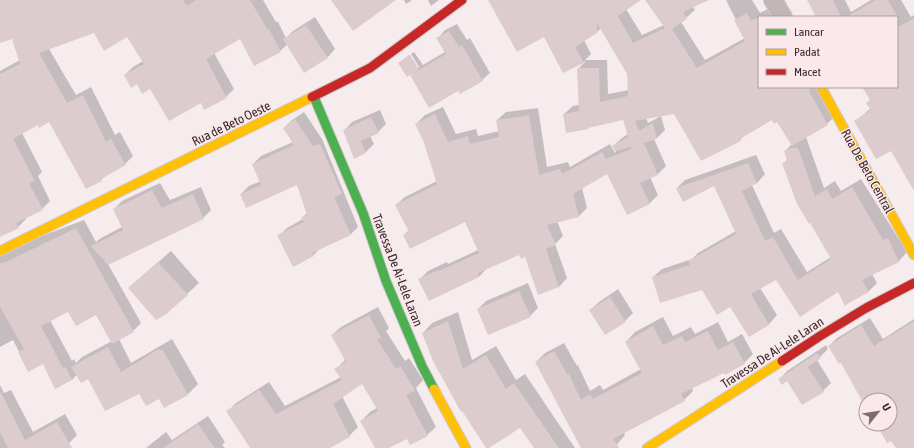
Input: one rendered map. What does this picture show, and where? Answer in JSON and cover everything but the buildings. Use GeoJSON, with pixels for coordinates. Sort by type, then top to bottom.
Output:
{"type":"FeatureCollection","features":[{"type":"Feature","properties":{"kind":"street","name":"Rua de Beto Oeste"},"geometry":{"type":"LineString","coordinates":[[0,251],[370,68],[462,0]]}},
{"type":"Feature","properties":{"kind":"street"},"geometry":{"type":"LineString","coordinates":[[773,0],[782,16]]}},
{"type":"Feature","properties":{"kind":"street","name":"Rua De Beto Central"},"geometry":{"type":"LineString","coordinates":[[822,88],[914,255]]}},
{"type":"Feature","properties":{"kind":"street","name":"Travessa De Ai-Lele Laran"},"geometry":{"type":"LineString","coordinates":[[314,97],[362,213],[386,281],[422,366],[466,448]]}},
{"type":"Feature","properties":{"kind":"street","name":"Travessa De Ai-Lele Laran"},"geometry":{"type":"LineString","coordinates":[[647,448],[750,383],[820,336],[866,308],[914,284]]}},
{"type":"Feature","properties":{"kind":"traffic: fast"},"geometry":{"type":"LineString","coordinates":[[314,97],[363,213],[386,281],[422,366],[434,389]]}},
{"type":"Feature","properties":{"kind":"traffic: slow"},"geometry":{"type":"LineString","coordinates":[[822,88],[914,255]]}},
{"type":"Feature","properties":{"kind":"traffic: slow"},"geometry":{"type":"LineString","coordinates":[[0,251],[312,97]]}},
{"type":"Feature","properties":{"kind":"traffic: slow"},"geometry":{"type":"LineString","coordinates":[[647,448],[782,361]]}},
{"type":"Feature","properties":{"kind":"traffic: slow"},"geometry":{"type":"LineString","coordinates":[[434,389],[466,448]]}},
{"type":"Feature","properties":{"kind":"traffic: jam"},"geometry":{"type":"LineString","coordinates":[[312,97],[370,68],[462,0]]}},
{"type":"Feature","properties":{"kind":"traffic: jam"},"geometry":{"type":"LineString","coordinates":[[782,361],[866,308],[914,283]]}}]}
